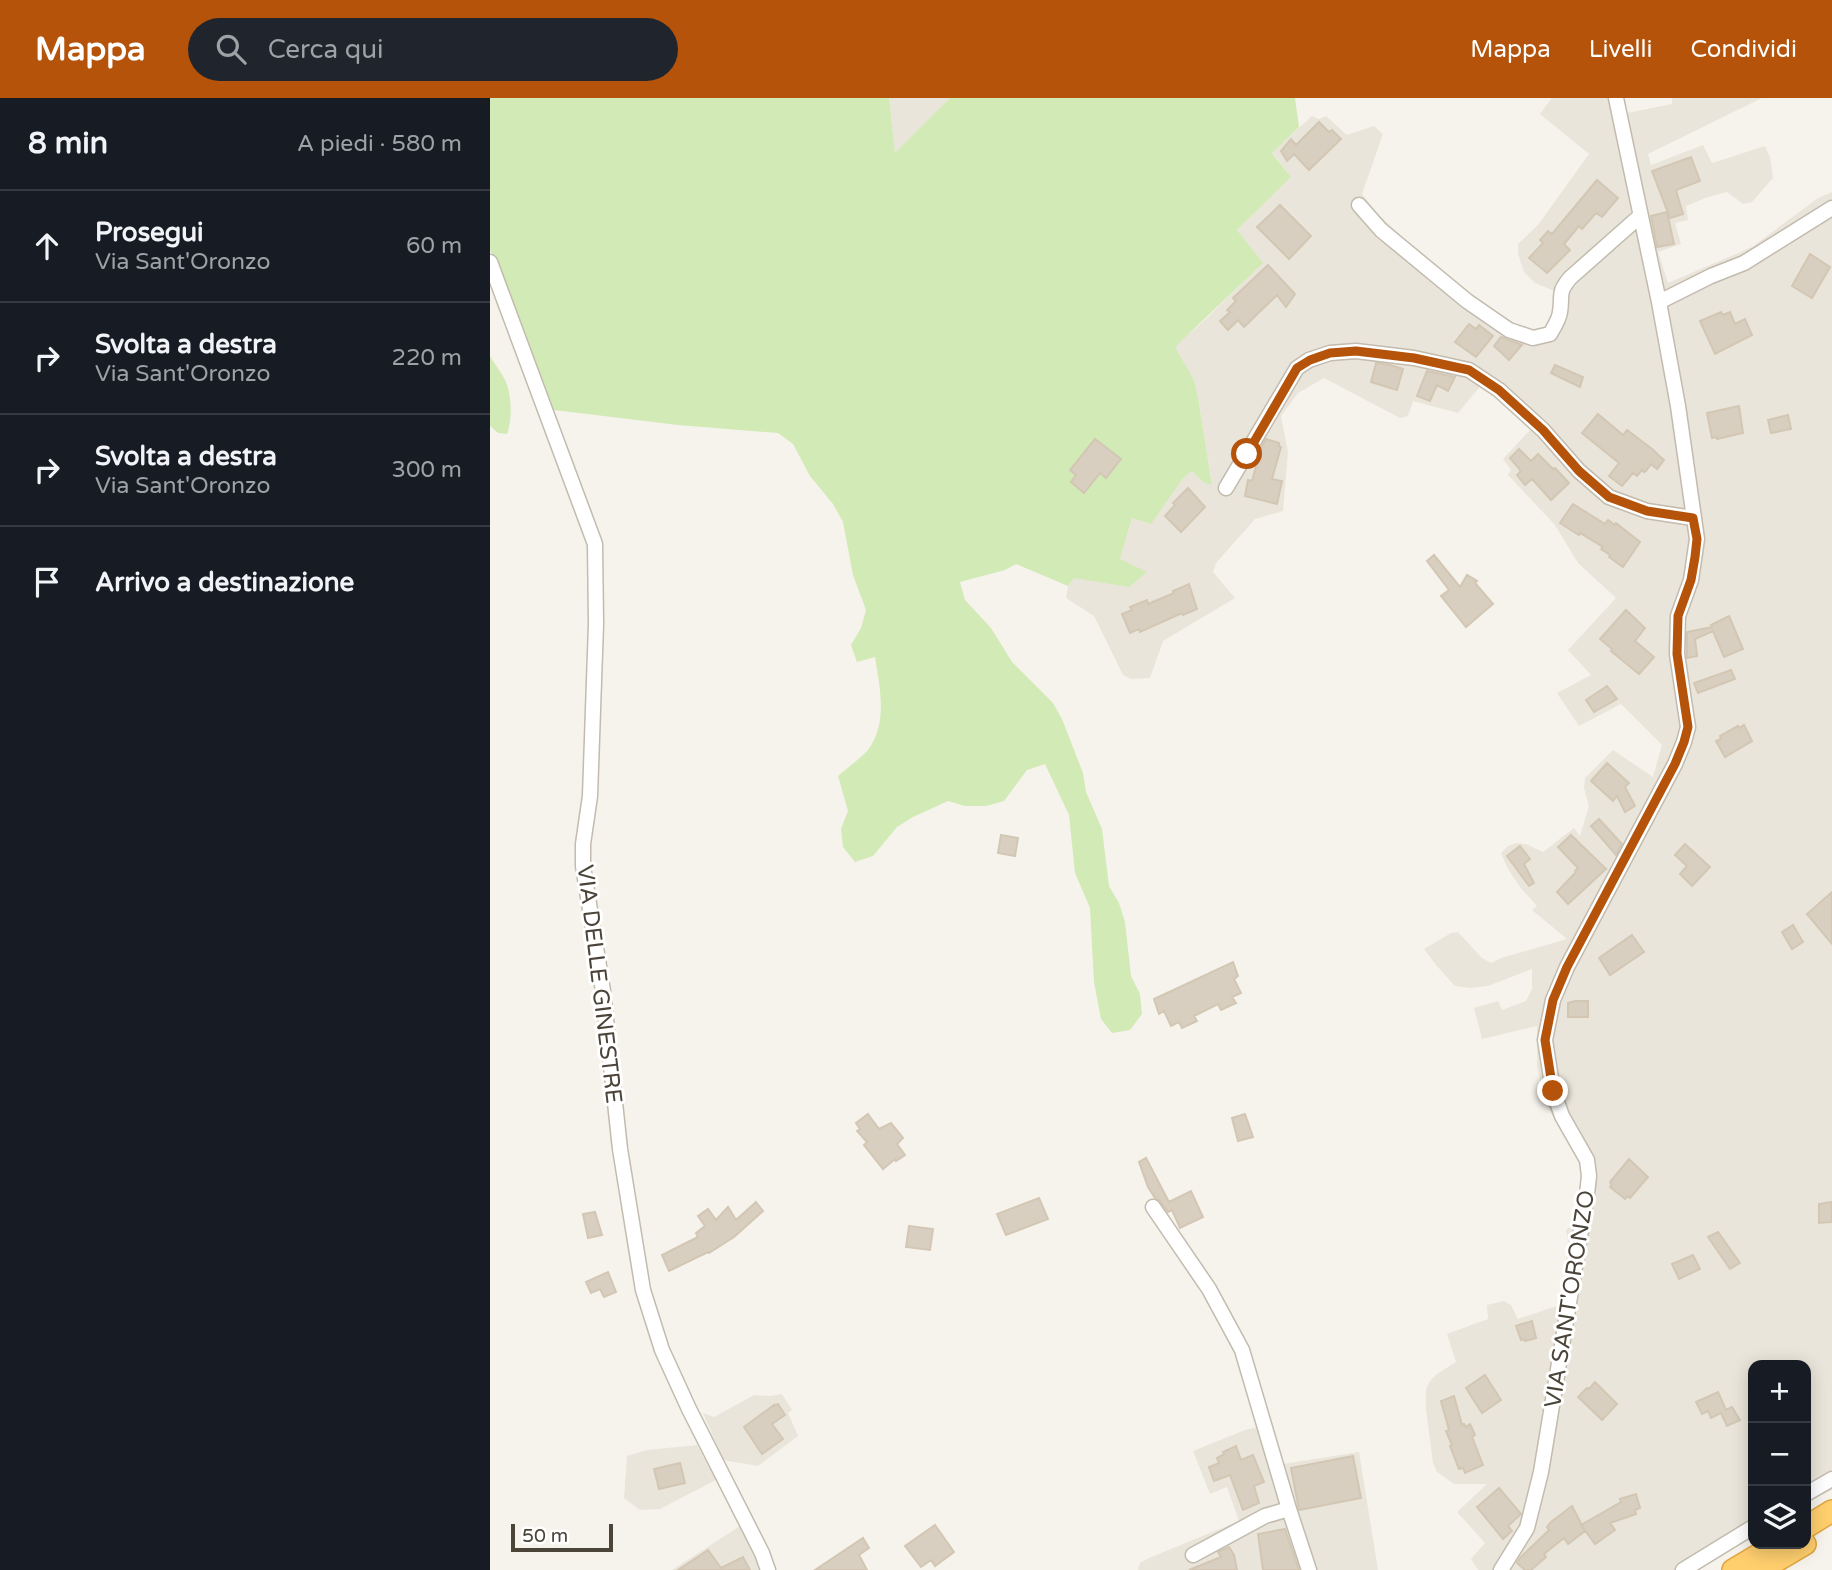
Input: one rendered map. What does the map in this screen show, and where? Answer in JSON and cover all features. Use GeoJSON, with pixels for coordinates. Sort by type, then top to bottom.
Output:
{"type":"FeatureCollection","features":[{"type":"Feature","properties":{"kind":"highway"},"geometry":{"type":"LineString","coordinates":[[1811,1524],[1832,1511]]}},
{"type":"Feature","properties":{"kind":"highway"},"geometry":{"type":"LineString","coordinates":[[1811,1540],[1832,1528]]}},
{"type":"Feature","properties":{"kind":"highway"},"geometry":{"type":"LineString","coordinates":[[1733,1570],[1769,1549]]}},
{"type":"Feature","properties":{"kind":"highway"},"geometry":{"type":"LineString","coordinates":[[1761,1570],[1797,1549]]}},
{"type":"Feature","properties":{"kind":"street","name":"VIA SANT'ORONZO"},"geometry":{"type":"LineString","coordinates":[[1501,1570],[1527,1528],[1541,1472],[1588,1185],[1587,1160],[1562,1115],[1553,1091],[1545,1040],[1553,1000],[1567,967],[1670,775],[1688,727],[1677,654],[1678,616],[1691,580],[1697,539],[1678,406],[1659,302],[1616,98]]}},
{"type":"Feature","properties":{"kind":"street"},"geometry":{"type":"LineString","coordinates":[[1359,205],[1381,230],[1467,301],[1509,330],[1534,338],[1550,334],[1557,323],[1561,290],[1570,278],[1640,216]]}},
{"type":"Feature","properties":{"kind":"street"},"geometry":{"type":"LineString","coordinates":[[1659,302],[1744,263],[1832,208]]}},
{"type":"Feature","properties":{"kind":"street","name":"VIA DELLE GINESTRE"},"geometry":{"type":"LineString","coordinates":[[490,262],[595,544],[596,624],[590,796],[583,844],[583,866],[603,991],[620,1149],[643,1290],[662,1350],[768,1570]]}},
{"type":"Feature","properties":{"kind":"street"},"geometry":{"type":"LineString","coordinates":[[1226,488],[1297,368],[1330,353],[1356,351],[1414,358],[1469,370],[1499,390],[1543,430],[1579,471],[1609,497],[1647,511],[1693,518]]}},
{"type":"Feature","properties":{"kind":"street"},"geometry":{"type":"LineString","coordinates":[[1153,1207],[1209,1289],[1241,1350],[1309,1570]]}},
{"type":"Feature","properties":{"kind":"street"},"geometry":{"type":"LineString","coordinates":[[1811,1491],[1832,1479]]}},
{"type":"Feature","properties":{"kind":"street"},"geometry":{"type":"LineString","coordinates":[[1193,1555],[1265,1516],[1289,1509]]}},
{"type":"Feature","properties":{"kind":"street"},"geometry":{"type":"LineString","coordinates":[[1683,1570],[1748,1530]]}},
{"type":"Feature","properties":{"kind":"shaded area"},"geometry":{"type":"Polygon","coordinates":[[[889,98],[950,98],[895,154],[889,98]]]}},
{"type":"Feature","properties":{"kind":"shaded area"},"geometry":{"type":"Polygon","coordinates":[[[1552,98],[1624,98],[1627,113],[1672,104],[1672,98],[1762,98],[1648,154],[1651,165],[1703,145],[1712,163],[1765,146],[1770,157],[1773,178],[1752,202],[1743,204],[1727,192],[1686,206],[1688,220],[1675,223],[1681,244],[1658,252],[1668,283],[1752,247],[1818,198],[1832,192],[1832,1490],[1811,1500],[1811,1360],[1748,1360],[1748,1538],[1696,1570],[1478,1570],[1471,1559],[1485,1543],[1457,1512],[1487,1484],[1454,1484],[1437,1472],[1433,1463],[1426,1390],[1437,1374],[1456,1362],[1447,1334],[1488,1319],[1487,1305],[1504,1301],[1511,1305],[1518,1319],[1560,1305],[1568,1241],[1566,1230],[1577,1221],[1583,1170],[1544,1099],[1537,1066],[1537,1026],[1482,1039],[1474,1008],[1498,1001],[1502,1010],[1526,1001],[1532,989],[1532,969],[1488,986],[1455,986],[1424,949],[1451,933],[1458,932],[1482,958],[1491,963],[1567,939],[1532,910],[1537,906],[1520,887],[1501,853],[1508,846],[1517,843],[1543,852],[1574,828],[1580,836],[1589,806],[1584,788],[1585,778],[1613,750],[1653,777],[1662,745],[1621,704],[1579,726],[1557,693],[1591,675],[1568,650],[1616,598],[1578,563],[1555,525],[1508,475],[1511,470],[1503,459],[1531,429],[1483,383],[1458,413],[1413,401],[1408,416],[1400,418],[1324,378],[1298,393],[1281,416],[1288,452],[1283,511],[1255,519],[1216,563],[1213,572],[1235,598],[1163,641],[1150,678],[1131,679],[1123,675],[1094,616],[1066,598],[1068,586],[1074,578],[1120,559],[1132,518],[1174,489],[1183,478],[1192,471],[1203,482],[1212,484],[1194,380],[1174,347],[1262,263],[1237,230],[1291,177],[1272,152],[1312,116],[1319,119],[1326,116],[1347,135],[1374,126],[1383,134],[1362,194],[1378,214],[1421,255],[1490,308],[1530,331],[1553,324],[1557,292],[1535,283],[1524,272],[1518,244],[1538,225],[1589,154],[1540,114],[1552,98]]]}},
{"type":"Feature","properties":{"kind":"shaded area"},"geometry":{"type":"Polygon","coordinates":[[[782,1394],[792,1410],[788,1413],[798,1436],[758,1466],[723,1460],[703,1413],[714,1417],[754,1395],[782,1394]]]}},
{"type":"Feature","properties":{"kind":"shaded area"},"geometry":{"type":"Polygon","coordinates":[[[1271,1424],[1283,1464],[1359,1452],[1378,1570],[1138,1570],[1140,1563],[1149,1558],[1239,1521],[1227,1487],[1210,1494],[1193,1451],[1245,1430],[1271,1424]]]}},
{"type":"Feature","properties":{"kind":"shaded area"},"geometry":{"type":"Polygon","coordinates":[[[697,1445],[716,1480],[660,1509],[640,1510],[624,1498],[627,1456],[647,1450],[697,1445]]]}},
{"type":"Feature","properties":{"kind":"shaded area"},"geometry":{"type":"Polygon","coordinates":[[[754,1525],[774,1570],[672,1570],[740,1526],[754,1525]]]}},
{"type":"Feature","properties":{"kind":"green space"},"geometry":{"type":"Polygon","coordinates":[[[490,98],[889,98],[895,153],[950,98],[1295,98],[1299,127],[1272,153],[1291,177],[1237,230],[1263,263],[1175,347],[1194,380],[1212,485],[1203,482],[1192,471],[1183,478],[1151,524],[1132,518],[1120,559],[1147,572],[1129,587],[1074,578],[1068,586],[1016,564],[1005,570],[960,582],[965,600],[991,628],[1012,662],[1053,703],[1083,773],[1086,792],[1102,829],[1109,886],[1119,903],[1125,922],[1131,976],[1140,994],[1142,1014],[1130,1030],[1112,1033],[1101,1019],[1094,982],[1090,908],[1075,873],[1069,815],[1045,764],[1027,770],[1004,801],[986,806],[965,806],[948,801],[913,817],[897,827],[873,856],[855,862],[843,847],[841,829],[848,811],[838,776],[868,750],[878,728],[881,705],[875,657],[857,662],[851,645],[861,628],[866,610],[853,575],[843,522],[833,504],[810,476],[793,444],[778,433],[678,425],[554,410],[490,250],[490,98]]]}},
{"type":"Feature","properties":{"kind":"green space"},"geometry":{"type":"Polygon","coordinates":[[[490,356],[509,391],[511,416],[507,434],[498,433],[490,426],[490,356]]]}},
{"type":"Feature","properties":{"kind":"building"},"geometry":{"type":"Polygon","coordinates":[[[1319,122],[1341,139],[1309,170],[1294,154],[1287,161],[1281,151],[1291,139],[1296,145],[1319,122]]]}},
{"type":"Feature","properties":{"kind":"building"},"geometry":{"type":"Polygon","coordinates":[[[1691,157],[1700,181],[1676,190],[1683,214],[1670,218],[1652,171],[1691,157]]]}},
{"type":"Feature","properties":{"kind":"building"},"geometry":{"type":"Polygon","coordinates":[[[1597,180],[1618,198],[1602,217],[1596,213],[1582,229],[1579,226],[1564,244],[1570,250],[1547,273],[1529,258],[1543,243],[1540,240],[1548,231],[1552,234],[1597,180]]]}},
{"type":"Feature","properties":{"kind":"building"},"geometry":{"type":"Polygon","coordinates":[[[1280,205],[1311,236],[1289,259],[1257,227],[1280,205]]]}},
{"type":"Feature","properties":{"kind":"building"},"geometry":{"type":"Polygon","coordinates":[[[1667,212],[1674,244],[1657,247],[1651,216],[1667,212]]]}},
{"type":"Feature","properties":{"kind":"building"},"geometry":{"type":"Polygon","coordinates":[[[1810,254],[1830,267],[1812,298],[1792,286],[1810,254]]]}},
{"type":"Feature","properties":{"kind":"building"},"geometry":{"type":"Polygon","coordinates":[[[1268,265],[1295,294],[1286,307],[1277,295],[1244,327],[1238,320],[1228,330],[1220,321],[1230,312],[1227,310],[1236,301],[1233,298],[1268,265]]]}},
{"type":"Feature","properties":{"kind":"building"},"geometry":{"type":"Polygon","coordinates":[[[1721,312],[1723,315],[1730,312],[1735,324],[1745,319],[1752,335],[1715,354],[1700,321],[1721,312]]]}},
{"type":"Feature","properties":{"kind":"building"},"geometry":{"type":"Polygon","coordinates":[[[1469,324],[1476,329],[1479,325],[1493,336],[1476,357],[1455,342],[1469,324]]]}},
{"type":"Feature","properties":{"kind":"building"},"geometry":{"type":"Polygon","coordinates":[[[1501,337],[1522,345],[1509,360],[1494,346],[1501,337]]]}},
{"type":"Feature","properties":{"kind":"building"},"geometry":{"type":"Polygon","coordinates":[[[1376,363],[1403,369],[1397,390],[1371,382],[1376,363]]]}},
{"type":"Feature","properties":{"kind":"building"},"geometry":{"type":"Polygon","coordinates":[[[1555,365],[1583,377],[1580,387],[1551,373],[1555,365]]]}},
{"type":"Feature","properties":{"kind":"building"},"geometry":{"type":"Polygon","coordinates":[[[1427,371],[1455,377],[1448,391],[1437,385],[1430,401],[1417,396],[1427,371]]]}},
{"type":"Feature","properties":{"kind":"building"},"geometry":{"type":"Polygon","coordinates":[[[1739,406],[1743,433],[1712,438],[1707,413],[1739,406]]]}},
{"type":"Feature","properties":{"kind":"building"},"geometry":{"type":"Polygon","coordinates":[[[1598,414],[1623,435],[1627,430],[1664,460],[1657,469],[1651,464],[1637,476],[1633,473],[1622,486],[1609,476],[1619,463],[1582,433],[1598,414]]]}},
{"type":"Feature","properties":{"kind":"building"},"geometry":{"type":"Polygon","coordinates":[[[1788,415],[1791,429],[1771,433],[1768,420],[1788,415]]]}},
{"type":"Feature","properties":{"kind":"building"},"geometry":{"type":"Polygon","coordinates":[[[1095,439],[1121,459],[1106,478],[1100,473],[1084,493],[1071,482],[1076,475],[1070,470],[1095,439]]]}},
{"type":"Feature","properties":{"kind":"building"},"geometry":{"type":"Polygon","coordinates":[[[1266,439],[1279,443],[1281,447],[1272,479],[1282,481],[1277,504],[1245,496],[1248,480],[1252,481],[1266,439]]]}},
{"type":"Feature","properties":{"kind":"building"},"geometry":{"type":"Polygon","coordinates":[[[1519,449],[1531,461],[1538,454],[1569,483],[1551,500],[1532,479],[1525,485],[1517,475],[1521,471],[1510,458],[1519,449]]]}},
{"type":"Feature","properties":{"kind":"building"},"geometry":{"type":"Polygon","coordinates":[[[1188,488],[1205,507],[1181,532],[1165,516],[1188,488]]]}},
{"type":"Feature","properties":{"kind":"building"},"geometry":{"type":"Polygon","coordinates":[[[1573,504],[1605,524],[1608,520],[1615,525],[1616,523],[1640,542],[1623,567],[1601,549],[1603,547],[1560,523],[1573,504]]]}},
{"type":"Feature","properties":{"kind":"building"},"geometry":{"type":"Polygon","coordinates":[[[1434,555],[1460,587],[1467,575],[1477,581],[1475,583],[1493,604],[1466,627],[1441,596],[1449,590],[1427,561],[1434,555]]]}},
{"type":"Feature","properties":{"kind":"building"},"geometry":{"type":"Polygon","coordinates":[[[1189,584],[1197,609],[1140,632],[1139,629],[1130,633],[1122,614],[1132,610],[1130,607],[1147,600],[1148,604],[1189,584]]]}},
{"type":"Feature","properties":{"kind":"building"},"geometry":{"type":"Polygon","coordinates":[[[1626,610],[1645,628],[1635,641],[1654,657],[1639,674],[1600,639],[1626,610]]]}},
{"type":"Feature","properties":{"kind":"building"},"geometry":{"type":"Polygon","coordinates":[[[1729,616],[1743,649],[1724,657],[1713,631],[1695,639],[1697,656],[1687,658],[1687,632],[1712,627],[1711,625],[1729,616]]]}},
{"type":"Feature","properties":{"kind":"building"},"geometry":{"type":"Polygon","coordinates":[[[1731,670],[1735,679],[1698,693],[1694,683],[1731,670]]]}},
{"type":"Feature","properties":{"kind":"building"},"geometry":{"type":"Polygon","coordinates":[[[1607,686],[1617,699],[1594,712],[1586,700],[1607,686]]]}},
{"type":"Feature","properties":{"kind":"building"},"geometry":{"type":"Polygon","coordinates":[[[1744,725],[1752,741],[1725,757],[1716,741],[1721,739],[1720,736],[1744,725]]]}},
{"type":"Feature","properties":{"kind":"building"},"geometry":{"type":"Polygon","coordinates":[[[1607,763],[1629,783],[1625,787],[1635,806],[1625,812],[1617,796],[1613,801],[1591,781],[1607,763]]]}},
{"type":"Feature","properties":{"kind":"building"},"geometry":{"type":"Polygon","coordinates":[[[1599,819],[1622,844],[1616,855],[1591,826],[1599,819]]]}},
{"type":"Feature","properties":{"kind":"building"},"geometry":{"type":"Polygon","coordinates":[[[1001,835],[1018,838],[1015,856],[998,853],[1001,835]]]}},
{"type":"Feature","properties":{"kind":"building"},"geometry":{"type":"Polygon","coordinates":[[[1571,835],[1606,869],[1568,904],[1557,892],[1578,868],[1558,847],[1571,835]]]}},
{"type":"Feature","properties":{"kind":"building"},"geometry":{"type":"Polygon","coordinates":[[[1685,844],[1710,867],[1692,886],[1680,874],[1687,866],[1675,855],[1685,844]]]}},
{"type":"Feature","properties":{"kind":"building"},"geometry":{"type":"Polygon","coordinates":[[[1520,846],[1530,859],[1524,864],[1534,883],[1529,886],[1507,856],[1520,846]]]}},
{"type":"Feature","properties":{"kind":"building"},"geometry":{"type":"Polygon","coordinates":[[[1832,892],[1832,944],[1807,914],[1832,892]]]}},
{"type":"Feature","properties":{"kind":"building"},"geometry":{"type":"Polygon","coordinates":[[[1793,925],[1803,942],[1792,949],[1782,932],[1793,925]]]}},
{"type":"Feature","properties":{"kind":"building"},"geometry":{"type":"Polygon","coordinates":[[[1632,935],[1644,952],[1610,975],[1599,958],[1632,935]]]}},
{"type":"Feature","properties":{"kind":"building"},"geometry":{"type":"Polygon","coordinates":[[[1233,962],[1238,976],[1234,979],[1241,993],[1232,997],[1236,1003],[1221,1010],[1218,1004],[1194,1016],[1197,1021],[1182,1028],[1179,1022],[1171,1026],[1164,1011],[1159,1014],[1154,999],[1233,962]]]}},
{"type":"Feature","properties":{"kind":"building"},"geometry":{"type":"Polygon","coordinates":[[[1588,1001],[1588,1017],[1568,1017],[1568,1003],[1588,1001]]]}},
{"type":"Feature","properties":{"kind":"building"},"geometry":{"type":"Polygon","coordinates":[[[868,1114],[879,1129],[891,1123],[903,1138],[897,1144],[905,1155],[883,1169],[864,1145],[867,1142],[857,1131],[860,1129],[856,1123],[868,1114]]]}},
{"type":"Feature","properties":{"kind":"building"},"geometry":{"type":"Polygon","coordinates":[[[1245,1114],[1253,1137],[1238,1141],[1232,1118],[1245,1114]]]}},
{"type":"Feature","properties":{"kind":"building"},"geometry":{"type":"Polygon","coordinates":[[[1146,1158],[1169,1202],[1191,1191],[1203,1217],[1180,1228],[1172,1210],[1168,1212],[1148,1187],[1139,1162],[1146,1158]]]}},
{"type":"Feature","properties":{"kind":"building"},"geometry":{"type":"Polygon","coordinates":[[[1629,1159],[1648,1177],[1630,1198],[1628,1196],[1625,1199],[1610,1187],[1610,1182],[1629,1159]]]}},
{"type":"Feature","properties":{"kind":"building"},"geometry":{"type":"Polygon","coordinates":[[[1039,1198],[1048,1219],[1006,1235],[997,1214],[1039,1198]]]}},
{"type":"Feature","properties":{"kind":"building"},"geometry":{"type":"Polygon","coordinates":[[[756,1202],[763,1211],[734,1237],[709,1253],[669,1271],[662,1255],[698,1237],[696,1233],[705,1226],[698,1216],[708,1209],[716,1220],[728,1207],[736,1220],[756,1202]]]}},
{"type":"Feature","properties":{"kind":"building"},"geometry":{"type":"Polygon","coordinates":[[[1832,1202],[1832,1222],[1819,1223],[1819,1204],[1832,1202]]]}},
{"type":"Feature","properties":{"kind":"building"},"geometry":{"type":"Polygon","coordinates":[[[595,1212],[602,1235],[588,1238],[583,1214],[595,1212]]]}},
{"type":"Feature","properties":{"kind":"building"},"geometry":{"type":"Polygon","coordinates":[[[909,1226],[933,1229],[930,1250],[906,1247],[909,1226]]]}},
{"type":"Feature","properties":{"kind":"building"},"geometry":{"type":"Polygon","coordinates":[[[1718,1232],[1740,1263],[1730,1269],[1708,1237],[1718,1232]]]}},
{"type":"Feature","properties":{"kind":"building"},"geometry":{"type":"Polygon","coordinates":[[[1693,1255],[1700,1269],[1679,1279],[1672,1264],[1693,1255]]]}},
{"type":"Feature","properties":{"kind":"building"},"geometry":{"type":"Polygon","coordinates":[[[608,1272],[616,1292],[604,1297],[600,1289],[591,1293],[586,1282],[608,1272]]]}},
{"type":"Feature","properties":{"kind":"building"},"geometry":{"type":"Polygon","coordinates":[[[1532,1321],[1536,1338],[1521,1340],[1516,1326],[1532,1321]]]}},
{"type":"Feature","properties":{"kind":"building"},"geometry":{"type":"Polygon","coordinates":[[[1485,1375],[1501,1400],[1482,1413],[1466,1388],[1485,1375]]]}},
{"type":"Feature","properties":{"kind":"building"},"geometry":{"type":"Polygon","coordinates":[[[1595,1382],[1617,1404],[1602,1420],[1578,1397],[1595,1382]]]}},
{"type":"Feature","properties":{"kind":"building"},"geometry":{"type":"Polygon","coordinates":[[[1718,1392],[1726,1410],[1732,1407],[1740,1420],[1727,1426],[1721,1413],[1711,1418],[1708,1411],[1702,1414],[1696,1402],[1718,1392]]]}},
{"type":"Feature","properties":{"kind":"building"},"geometry":{"type":"Polygon","coordinates":[[[1454,1396],[1462,1425],[1466,1427],[1470,1424],[1475,1435],[1472,1437],[1483,1465],[1465,1473],[1463,1468],[1459,1469],[1450,1446],[1452,1445],[1446,1431],[1449,1430],[1441,1401],[1454,1396]]]}},
{"type":"Feature","properties":{"kind":"building"},"geometry":{"type":"Polygon","coordinates":[[[778,1404],[785,1415],[772,1424],[783,1439],[762,1454],[744,1427],[778,1404]]]}},
{"type":"Feature","properties":{"kind":"building"},"geometry":{"type":"Polygon","coordinates":[[[1236,1446],[1241,1460],[1253,1455],[1264,1482],[1254,1486],[1259,1503],[1243,1510],[1230,1475],[1214,1481],[1209,1467],[1219,1463],[1217,1458],[1224,1454],[1223,1452],[1236,1446]]]}},
{"type":"Feature","properties":{"kind":"building"},"geometry":{"type":"Polygon","coordinates":[[[1353,1456],[1361,1498],[1299,1510],[1291,1468],[1353,1456]]]}},
{"type":"Feature","properties":{"kind":"building"},"geometry":{"type":"Polygon","coordinates":[[[680,1463],[685,1483],[659,1489],[654,1469],[680,1463]]]}},
{"type":"Feature","properties":{"kind":"building"},"geometry":{"type":"Polygon","coordinates":[[[1499,1488],[1521,1514],[1508,1526],[1512,1531],[1503,1539],[1477,1507],[1499,1488]]]}},
{"type":"Feature","properties":{"kind":"building"},"geometry":{"type":"Polygon","coordinates":[[[1636,1494],[1640,1508],[1635,1510],[1636,1514],[1610,1523],[1615,1530],[1595,1544],[1581,1525],[1621,1502],[1620,1499],[1636,1494]]]}},
{"type":"Feature","properties":{"kind":"building"},"geometry":{"type":"Polygon","coordinates":[[[1572,1506],[1585,1531],[1568,1544],[1564,1538],[1544,1554],[1546,1557],[1531,1570],[1525,1570],[1517,1563],[1520,1558],[1549,1530],[1547,1527],[1551,1522],[1572,1506]]]}},
{"type":"Feature","properties":{"kind":"building"},"geometry":{"type":"Polygon","coordinates":[[[935,1525],[954,1552],[935,1566],[931,1560],[921,1567],[905,1546],[935,1525]]]}},
{"type":"Feature","properties":{"kind":"building"},"geometry":{"type":"Polygon","coordinates":[[[1285,1529],[1299,1570],[1263,1570],[1258,1534],[1285,1529]]]}},
{"type":"Feature","properties":{"kind":"building"},"geometry":{"type":"Polygon","coordinates":[[[863,1538],[869,1548],[859,1555],[867,1570],[815,1570],[863,1538]]]}},
{"type":"Feature","properties":{"kind":"building"},"geometry":{"type":"Polygon","coordinates":[[[1229,1547],[1237,1570],[1189,1570],[1221,1557],[1218,1552],[1229,1547]]]}},
{"type":"Feature","properties":{"kind":"building"},"geometry":{"type":"Polygon","coordinates":[[[708,1550],[721,1568],[743,1557],[750,1570],[678,1570],[708,1550]]]}},
{"type":"Feature","properties":{"kind":"route"},"geometry":{"type":"LineString","coordinates":[[1247,454],[1297,368],[1310,360],[1330,353],[1356,351],[1414,358],[1469,370],[1499,390],[1543,430],[1579,471],[1609,497],[1647,511],[1693,518],[1697,539],[1695,557],[1691,580],[1678,616],[1677,654],[1688,727],[1675,764],[1567,967],[1553,1000],[1545,1040],[1553,1091]]}}]}
